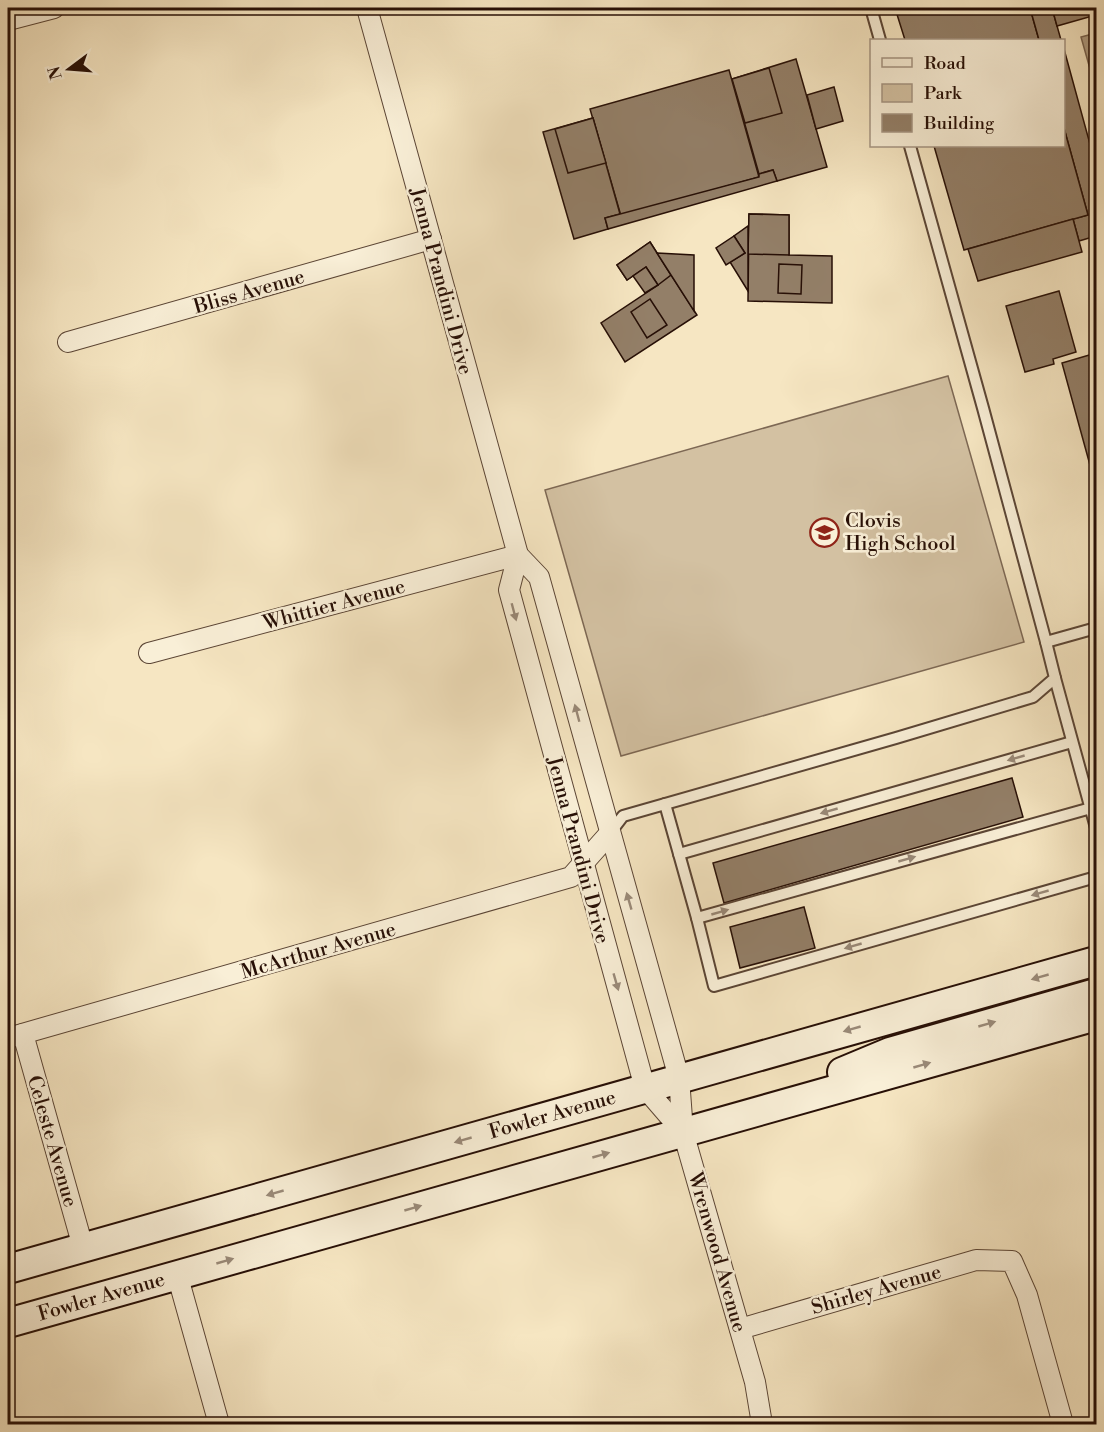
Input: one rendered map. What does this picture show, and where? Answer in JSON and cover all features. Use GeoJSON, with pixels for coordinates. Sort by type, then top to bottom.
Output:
{"type":"FeatureCollection","features":[{"type":"Feature","properties":{"kind":"main road","name":"Fowler Avenue"},"geometry":{"type":"LineString","coordinates":[[8,1269],[1096,961]]}},
{"type":"Feature","properties":{"kind":"main road"},"geometry":{"type":"LineString","coordinates":[[735,1118],[890,1052],[1096,993]]}},
{"type":"Feature","properties":{"kind":"main road","name":"Fowler Avenue"},"geometry":{"type":"LineString","coordinates":[[8,1323],[1096,1016]]}},
{"type":"Feature","properties":{"kind":"street"},"geometry":{"type":"LineString","coordinates":[[8,20],[54,8]]}},
{"type":"Feature","properties":{"kind":"street","name":"Jenna Prandini Drive"},"geometry":{"type":"LineString","coordinates":[[367,8],[518,555],[539,577],[679,1078]]}},
{"type":"Feature","properties":{"kind":"street","name":"Bliss Avenue"},"geometry":{"type":"LineString","coordinates":[[68,342],[431,239]]}},
{"type":"Feature","properties":{"kind":"street","name":"Jenna Prandini Drive"},"geometry":{"type":"LineString","coordinates":[[518,555],[508,590],[645,1088],[683,1132]]}},
{"type":"Feature","properties":{"kind":"street","name":"Whittier Avenue"},"geometry":{"type":"LineString","coordinates":[[149,653],[518,555]]}},
{"type":"Feature","properties":{"kind":"street","name":"McArthur Avenue"},"geometry":{"type":"LineString","coordinates":[[15,1036],[571,877],[610,833]]}},
{"type":"Feature","properties":{"kind":"street","name":"Celeste Avenue"},"geometry":{"type":"LineString","coordinates":[[15,1036],[83,1247]]}},
{"type":"Feature","properties":{"kind":"street","name":"Wrenwood Avenue"},"geometry":{"type":"LineString","coordinates":[[679,1078],[683,1132],[755,1382],[762,1425]]}},
{"type":"Feature","properties":{"kind":"street","name":"Shirley Avenue"},"geometry":{"type":"LineString","coordinates":[[740,1329],[976,1260],[1012,1261],[1027,1294],[1063,1425]]}},
{"type":"Feature","properties":{"kind":"street"},"geometry":{"type":"LineString","coordinates":[[177,1274],[219,1425]]}},
{"type":"Feature","properties":{"kind":"lane"},"geometry":{"type":"LineString","coordinates":[[871,8],[880,39]]}},
{"type":"Feature","properties":{"kind":"lane"},"geometry":{"type":"LineString","coordinates":[[910,147],[1096,828]]}},
{"type":"Feature","properties":{"kind":"lane"},"geometry":{"type":"LineString","coordinates":[[1046,642],[1096,628]]}},
{"type":"Feature","properties":{"kind":"lane"},"geometry":{"type":"LineString","coordinates":[[610,833],[623,816],[1033,697],[1054,678]]}},
{"type":"Feature","properties":{"kind":"lane"},"geometry":{"type":"LineString","coordinates":[[679,854],[1072,742]]}},
{"type":"Feature","properties":{"kind":"lane"},"geometry":{"type":"LineString","coordinates":[[665,804],[714,986],[1096,877]]}},
{"type":"Feature","properties":{"kind":"lane"},"geometry":{"type":"LineString","coordinates":[[697,918],[1091,808]]}},
{"type":"Feature","properties":{"kind":"green space"},"geometry":{"type":"Polygon","coordinates":[[[948,376],[1024,642],[621,756],[545,490],[948,376]]]}},
{"type":"Feature","properties":{"kind":"shaded area"},"geometry":{"type":"Polygon","coordinates":[[[1096,33],[1096,90],[1081,37],[1096,33]]]}},
{"type":"Feature","properties":{"kind":"building"},"geometry":{"type":"Polygon","coordinates":[[[895,8],[1030,8],[1039,39],[905,39],[895,8]]]}},
{"type":"Feature","properties":{"kind":"building"},"geometry":{"type":"Polygon","coordinates":[[[1030,8],[1052,8],[1061,39],[1039,39],[1030,8]]]}},
{"type":"Feature","properties":{"kind":"building"},"geometry":{"type":"Polygon","coordinates":[[[1052,8],[1096,8],[1096,15],[1057,26],[1052,8]]]}},
{"type":"Feature","properties":{"kind":"building"},"geometry":{"type":"Polygon","coordinates":[[[1065,53],[1096,166],[1096,236],[1079,241],[1073,219],[1088,215],[1065,132],[1065,53]]]}},
{"type":"Feature","properties":{"kind":"building"},"geometry":{"type":"Polygon","coordinates":[[[796,59],[827,167],[777,181],[773,170],[759,174],[732,79],[796,59]]]}},
{"type":"Feature","properties":{"kind":"building"},"geometry":{"type":"Polygon","coordinates":[[[769,68],[782,113],[745,123],[732,79],[769,68]]]}},
{"type":"Feature","properties":{"kind":"building"},"geometry":{"type":"Polygon","coordinates":[[[729,70],[759,177],[621,216],[590,109],[729,70]]]}},
{"type":"Feature","properties":{"kind":"building"},"geometry":{"type":"Polygon","coordinates":[[[834,87],[843,121],[816,129],[807,95],[834,87]]]}},
{"type":"Feature","properties":{"kind":"building"},"geometry":{"type":"Polygon","coordinates":[[[593,118],[620,214],[605,218],[608,229],[574,239],[543,132],[593,118]]]}},
{"type":"Feature","properties":{"kind":"building"},"geometry":{"type":"Polygon","coordinates":[[[593,118],[606,163],[568,173],[555,129],[593,118]]]}},
{"type":"Feature","properties":{"kind":"building"},"geometry":{"type":"Polygon","coordinates":[[[1065,132],[1088,215],[964,250],[934,147],[1065,147],[1065,132]]]}},
{"type":"Feature","properties":{"kind":"building"},"geometry":{"type":"Polygon","coordinates":[[[773,170],[777,181],[608,229],[605,218],[759,177],[759,174],[773,170]]]}},
{"type":"Feature","properties":{"kind":"building"},"geometry":{"type":"Polygon","coordinates":[[[749,214],[789,215],[789,255],[832,256],[832,303],[748,301],[749,214]]]}},
{"type":"Feature","properties":{"kind":"building"},"geometry":{"type":"Polygon","coordinates":[[[749,214],[789,215],[789,255],[748,254],[749,214]]]}},
{"type":"Feature","properties":{"kind":"building"},"geometry":{"type":"Polygon","coordinates":[[[1073,219],[1082,252],[978,281],[968,249],[1073,219]]]}},
{"type":"Feature","properties":{"kind":"building"},"geometry":{"type":"Polygon","coordinates":[[[748,226],[748,291],[730,262],[745,253],[734,236],[748,226]]]}},
{"type":"Feature","properties":{"kind":"building"},"geometry":{"type":"Polygon","coordinates":[[[734,236],[745,253],[726,265],[716,248],[734,236]]]}},
{"type":"Feature","properties":{"kind":"building"},"geometry":{"type":"Polygon","coordinates":[[[650,242],[697,315],[625,362],[601,323],[658,285],[646,267],[627,280],[617,265],[650,242]]]}},
{"type":"Feature","properties":{"kind":"building"},"geometry":{"type":"Polygon","coordinates":[[[650,242],[671,275],[658,285],[646,267],[627,280],[617,265],[650,242]]]}},
{"type":"Feature","properties":{"kind":"building"},"geometry":{"type":"Polygon","coordinates":[[[657,253],[694,255],[694,311],[671,275],[657,253]]]}},
{"type":"Feature","properties":{"kind":"building"},"geometry":{"type":"Polygon","coordinates":[[[779,264],[802,265],[801,294],[778,293],[779,264]]]}},
{"type":"Feature","properties":{"kind":"building"},"geometry":{"type":"Polygon","coordinates":[[[646,267],[658,285],[645,293],[633,276],[646,267]]]}},
{"type":"Feature","properties":{"kind":"building"},"geometry":{"type":"Polygon","coordinates":[[[1059,291],[1076,352],[1053,359],[1054,364],[1025,372],[1006,306],[1059,291]]]}},
{"type":"Feature","properties":{"kind":"building"},"geometry":{"type":"Polygon","coordinates":[[[650,299],[667,325],[647,338],[631,312],[650,299]]]}},
{"type":"Feature","properties":{"kind":"building"},"geometry":{"type":"Polygon","coordinates":[[[1096,353],[1096,487],[1062,363],[1096,353]]]}},
{"type":"Feature","properties":{"kind":"building"},"geometry":{"type":"Polygon","coordinates":[[[1012,778],[1023,817],[724,903],[713,863],[1012,778]]]}},
{"type":"Feature","properties":{"kind":"building"},"geometry":{"type":"Polygon","coordinates":[[[804,907],[815,948],[740,968],[730,927],[804,907]]]}},
{"type":"Feature","properties":{"kind":"place","name":"Clovis High School"},"geometry":{"type":"Point","coordinates":[824,532]}}]}
